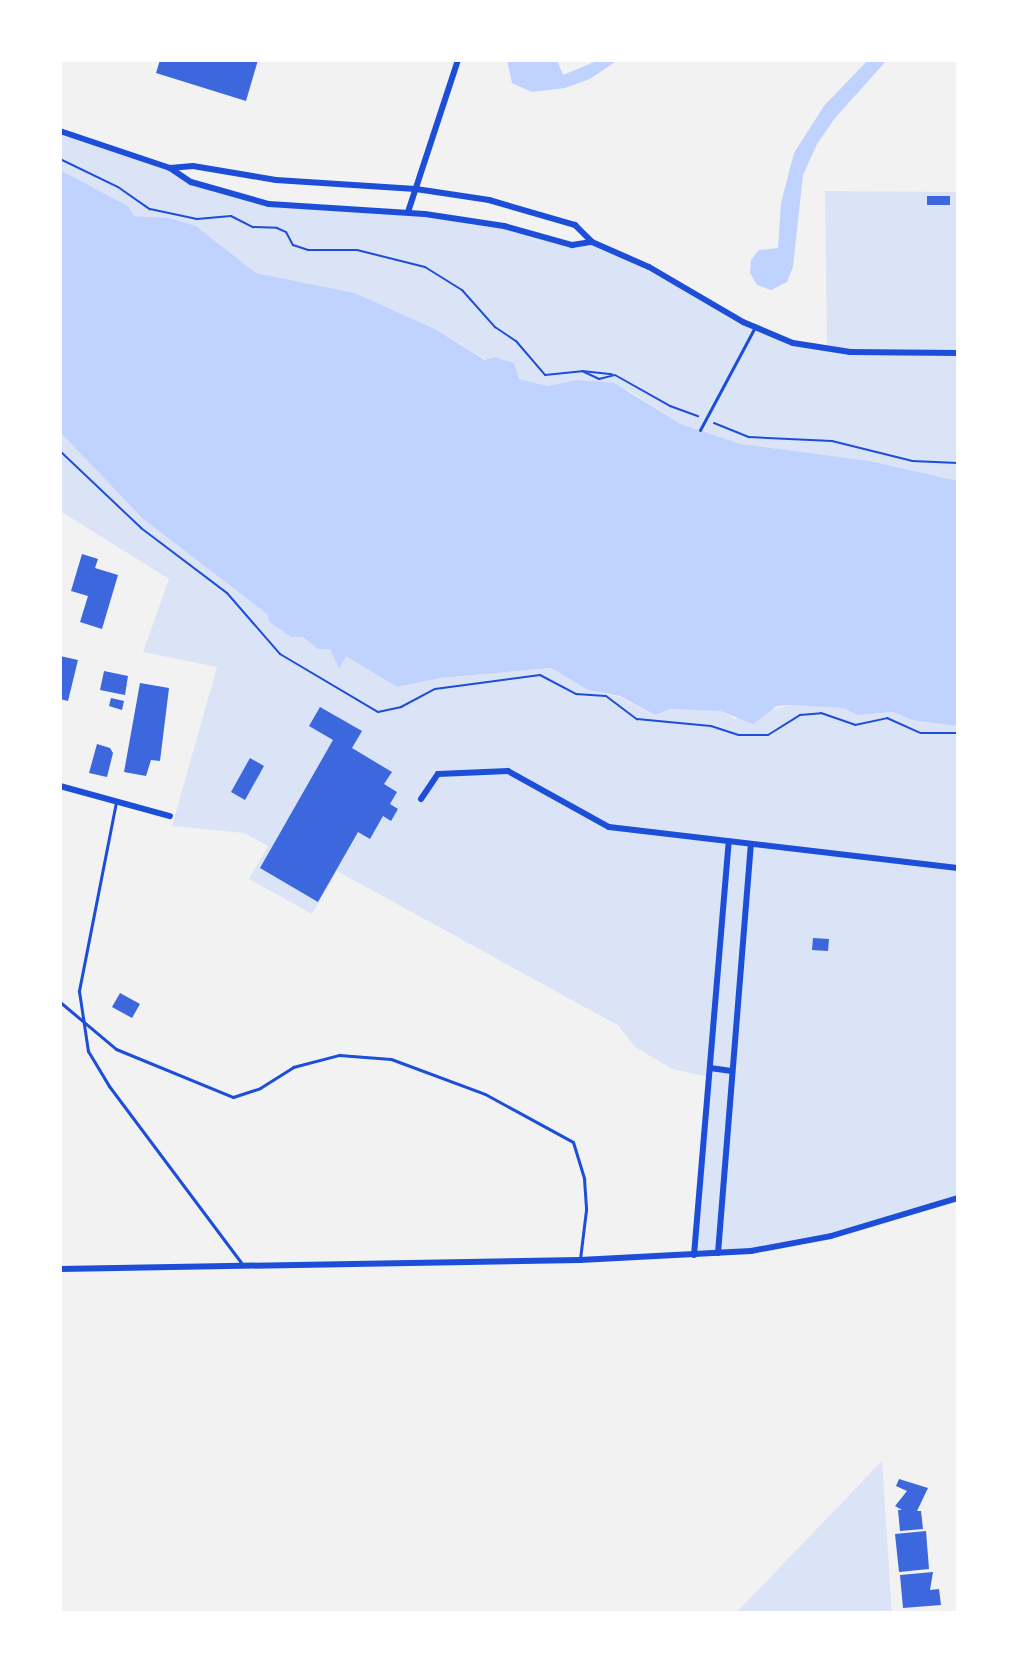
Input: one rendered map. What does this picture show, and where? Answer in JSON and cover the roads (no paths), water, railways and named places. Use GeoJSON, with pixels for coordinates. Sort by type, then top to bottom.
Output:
{"type":"FeatureCollection","features":[{"type":"Feature","properties":{"kind":"street"},"geometry":{"type":"LineString","coordinates":[[408,212],[458,60]]}},
{"type":"Feature","properties":{"kind":"street"},"geometry":{"type":"LineString","coordinates":[[60,130],[170,168],[191,182],[269,204],[408,212],[504,226],[572,245],[592,242]]}},
{"type":"Feature","properties":{"kind":"street"},"geometry":{"type":"LineString","coordinates":[[170,168],[193,166],[276,180],[416,189],[537,213],[575,225],[592,242],[649,267],[755,327],[793,344],[826,351],[958,353]]}},
{"type":"Feature","properties":{"kind":"street"},"geometry":{"type":"LineString","coordinates":[[421,799],[438,774],[508,771],[609,827],[958,868]]}},
{"type":"Feature","properties":{"kind":"street"},"geometry":{"type":"LineString","coordinates":[[60,786],[170,816]]}},
{"type":"Feature","properties":{"kind":"street"},"geometry":{"type":"LineString","coordinates":[[694,1255],[729,841]]}},
{"type":"Feature","properties":{"kind":"street"},"geometry":{"type":"LineString","coordinates":[[717,1253],[751,844]]}},
{"type":"Feature","properties":{"kind":"street"},"geometry":{"type":"LineString","coordinates":[[710,1068],[732,1071]]}},
{"type":"Feature","properties":{"kind":"street"},"geometry":{"type":"LineString","coordinates":[[60,1269],[580,1260],[694,1255],[798,1244],[958,1198]]}},
{"type":"Feature","properties":{"kind":"lane"},"geometry":{"type":"LineString","coordinates":[[700,430],[755,327]]}},
{"type":"Feature","properties":{"kind":"lane"},"geometry":{"type":"LineString","coordinates":[[116,802],[79,991],[83,1023],[94,1063],[244,1266]]}},
{"type":"Feature","properties":{"kind":"lane"},"geometry":{"type":"LineString","coordinates":[[60,1002],[116,1049],[233,1097],[260,1088],[293,1067],[339,1055],[392,1059],[485,1094],[573,1142],[585,1179],[585,1230],[580,1260]]}},
{"type":"Feature","properties":{"kind":"water"},"geometry":{"type":"Polygon","coordinates":[[[507,60],[557,60],[563,75],[599,60],[618,60],[590,79],[565,88],[532,92],[512,83],[507,60]]]}},
{"type":"Feature","properties":{"kind":"water"},"geometry":{"type":"Polygon","coordinates":[[[868,60],[887,60],[835,118],[817,144],[803,175],[793,267],[787,282],[771,290],[757,285],[750,273],[751,260],[759,250],[778,248],[781,203],[794,153],[824,106],[868,60]]]}},
{"type":"Feature","properties":{"kind":"water"},"geometry":{"type":"Polygon","coordinates":[[[60,170],[128,206],[134,216],[168,218],[196,226],[256,273],[355,293],[435,329],[485,360],[495,357],[514,363],[519,379],[548,386],[576,380],[614,383],[681,424],[741,444],[870,461],[958,481],[958,726],[912,720],[894,712],[857,715],[844,708],[791,705],[777,706],[753,724],[720,711],[670,709],[655,715],[620,696],[588,690],[551,668],[440,678],[397,687],[346,656],[339,669],[330,649],[318,649],[303,637],[291,637],[269,622],[267,614],[142,518],[60,432],[60,170]]]}}]}
